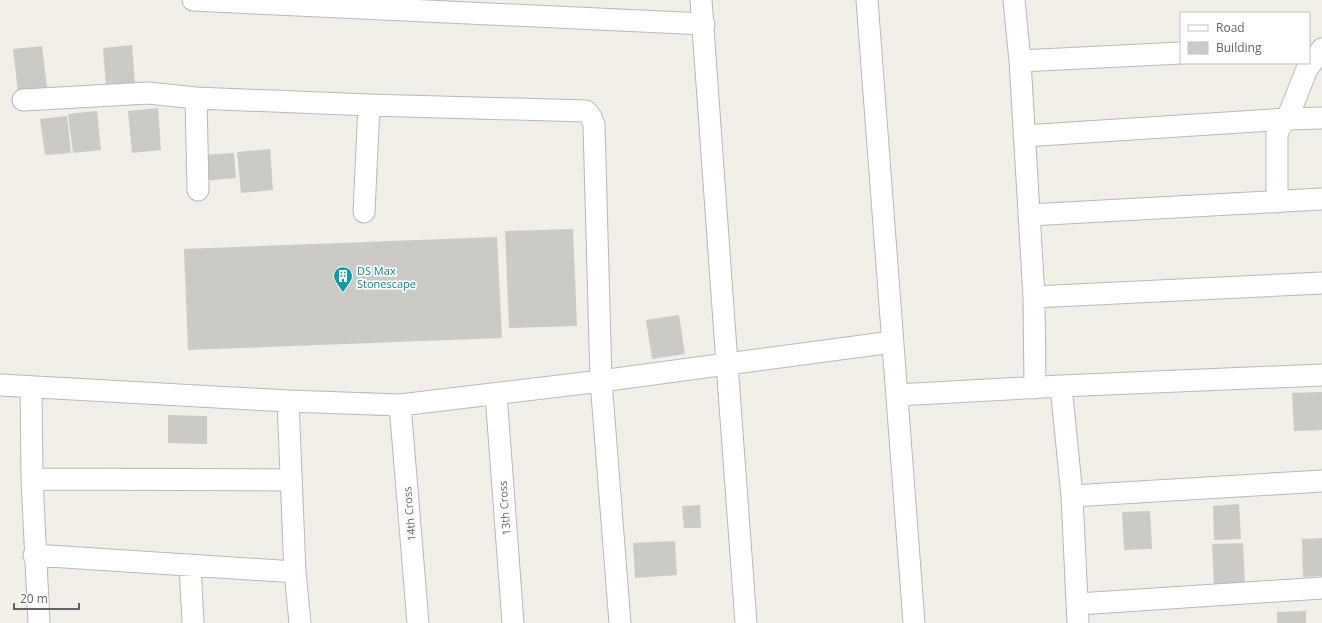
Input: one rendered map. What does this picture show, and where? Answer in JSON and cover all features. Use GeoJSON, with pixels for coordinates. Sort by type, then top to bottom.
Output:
{"type":"FeatureCollection","features":[{"type":"Feature","properties":{"kind":"street"},"geometry":{"type":"LineString","coordinates":[[193,0],[290,2],[704,24]]}},
{"type":"Feature","properties":{"kind":"street"},"geometry":{"type":"LineString","coordinates":[[701,0],[704,24],[746,623]]}},
{"type":"Feature","properties":{"kind":"street"},"geometry":{"type":"LineString","coordinates":[[867,0],[914,623]]}},
{"type":"Feature","properties":{"kind":"street"},"geometry":{"type":"LineString","coordinates":[[1014,0],[1020,61],[1034,297],[1035,388]]}},
{"type":"Feature","properties":{"kind":"street"},"geometry":{"type":"LineString","coordinates":[[1310,47],[1322,48]]}},
{"type":"Feature","properties":{"kind":"street"},"geometry":{"type":"LineString","coordinates":[[1277,202],[1277,134],[1280,127],[1287,119],[1307,69],[1322,48]]}},
{"type":"Feature","properties":{"kind":"street"},"geometry":{"type":"LineString","coordinates":[[1020,61],[1180,53]]}},
{"type":"Feature","properties":{"kind":"street"},"geometry":{"type":"LineString","coordinates":[[23,100],[148,93],[196,98],[368,105],[586,111],[591,117],[594,125],[601,381],[620,623]]}},
{"type":"Feature","properties":{"kind":"street"},"geometry":{"type":"LineString","coordinates":[[196,98],[198,190]]}},
{"type":"Feature","properties":{"kind":"street"},"geometry":{"type":"LineString","coordinates":[[364,212],[368,105]]}},
{"type":"Feature","properties":{"kind":"street"},"geometry":{"type":"LineString","coordinates":[[1024,136],[1322,118]]}},
{"type":"Feature","properties":{"kind":"street"},"geometry":{"type":"LineString","coordinates":[[1029,215],[1322,199]]}},
{"type":"Feature","properties":{"kind":"street"},"geometry":{"type":"LineString","coordinates":[[1034,297],[1322,284]]}},
{"type":"Feature","properties":{"kind":"street"},"geometry":{"type":"LineString","coordinates":[[0,385],[288,401],[400,405],[601,381],[892,342]]}},
{"type":"Feature","properties":{"kind":"street"},"geometry":{"type":"LineString","coordinates":[[897,395],[1061,386],[1322,375]]}},
{"type":"Feature","properties":{"kind":"street"},"geometry":{"type":"LineString","coordinates":[[1061,386],[1072,496],[1078,613],[1322,588]]}},
{"type":"Feature","properties":{"kind":"street"},"geometry":{"type":"LineString","coordinates":[[31,387],[34,555],[39,623]]}},
{"type":"Feature","properties":{"kind":"street","name":"13th Cross"},"geometry":{"type":"LineString","coordinates":[[496,394],[513,623]]}},
{"type":"Feature","properties":{"kind":"street"},"geometry":{"type":"LineString","coordinates":[[288,401],[290,480],[295,572],[300,623]]}},
{"type":"Feature","properties":{"kind":"street","name":"14th Cross"},"geometry":{"type":"LineString","coordinates":[[400,405],[418,623]]}},
{"type":"Feature","properties":{"kind":"street"},"geometry":{"type":"LineString","coordinates":[[32,479],[290,480]]}},
{"type":"Feature","properties":{"kind":"street"},"geometry":{"type":"LineString","coordinates":[[1072,496],[1322,481]]}},
{"type":"Feature","properties":{"kind":"street"},"geometry":{"type":"LineString","coordinates":[[34,555],[295,572]]}},
{"type":"Feature","properties":{"kind":"street"},"geometry":{"type":"LineString","coordinates":[[190,565],[193,623]]}},
{"type":"Feature","properties":{"kind":"building"},"geometry":{"type":"Polygon","coordinates":[[[132,45],[135,84],[106,86],[103,48],[132,45]]]}},
{"type":"Feature","properties":{"kind":"building"},"geometry":{"type":"Polygon","coordinates":[[[42,46],[47,88],[18,92],[13,49],[42,46]]]}},
{"type":"Feature","properties":{"kind":"building"},"geometry":{"type":"Polygon","coordinates":[[[158,108],[161,150],[132,153],[128,111],[158,108]]]}},
{"type":"Feature","properties":{"kind":"building"},"geometry":{"type":"Polygon","coordinates":[[[97,111],[101,150],[73,153],[68,114],[97,111]]]}},
{"type":"Feature","properties":{"kind":"building"},"geometry":{"type":"Polygon","coordinates":[[[67,116],[71,153],[45,155],[40,119],[67,116]]]}},
{"type":"Feature","properties":{"kind":"building"},"geometry":{"type":"Polygon","coordinates":[[[270,149],[273,190],[241,193],[237,152],[270,149]]]}},
{"type":"Feature","properties":{"kind":"building"},"geometry":{"type":"Polygon","coordinates":[[[234,153],[236,178],[203,181],[201,155],[234,153]]]}},
{"type":"Feature","properties":{"kind":"building"},"geometry":{"type":"Polygon","coordinates":[[[573,229],[577,326],[509,328],[505,231],[573,229]]]}},
{"type":"Feature","properties":{"kind":"building","name":"DS Max Stonescape"},"geometry":{"type":"Polygon","coordinates":[[[497,237],[502,338],[188,350],[184,249],[497,237]]]}},
{"type":"Feature","properties":{"kind":"building"},"geometry":{"type":"Polygon","coordinates":[[[679,315],[685,354],[652,359],[646,320],[679,315]]]}},
{"type":"Feature","properties":{"kind":"building"},"geometry":{"type":"Polygon","coordinates":[[[1322,392],[1322,430],[1294,431],[1292,393],[1322,392]]]}},
{"type":"Feature","properties":{"kind":"building"},"geometry":{"type":"Polygon","coordinates":[[[168,415],[207,416],[207,444],[168,443],[168,415]]]}},
{"type":"Feature","properties":{"kind":"building"},"geometry":{"type":"Polygon","coordinates":[[[1239,504],[1241,539],[1214,540],[1213,506],[1239,504]]]}},
{"type":"Feature","properties":{"kind":"building"},"geometry":{"type":"Polygon","coordinates":[[[700,505],[701,528],[684,528],[682,506],[700,505]]]}},
{"type":"Feature","properties":{"kind":"building"},"geometry":{"type":"Polygon","coordinates":[[[1150,511],[1152,549],[1124,550],[1122,512],[1150,511]]]}},
{"type":"Feature","properties":{"kind":"building"},"geometry":{"type":"Polygon","coordinates":[[[1322,538],[1322,576],[1303,577],[1302,539],[1322,538]]]}},
{"type":"Feature","properties":{"kind":"building"},"geometry":{"type":"Polygon","coordinates":[[[675,541],[677,575],[635,578],[633,543],[675,541]]]}},
{"type":"Feature","properties":{"kind":"building"},"geometry":{"type":"Polygon","coordinates":[[[1243,543],[1245,585],[1214,586],[1212,544],[1243,543]]]}},
{"type":"Feature","properties":{"kind":"building"},"geometry":{"type":"Polygon","coordinates":[[[1306,611],[1306,623],[1277,623],[1277,612],[1306,611]]]}},
{"type":"Feature","properties":{"kind":"place","name":"DS Max Stonescape"},"geometry":{"type":"Point","coordinates":[343,293]}}]}
